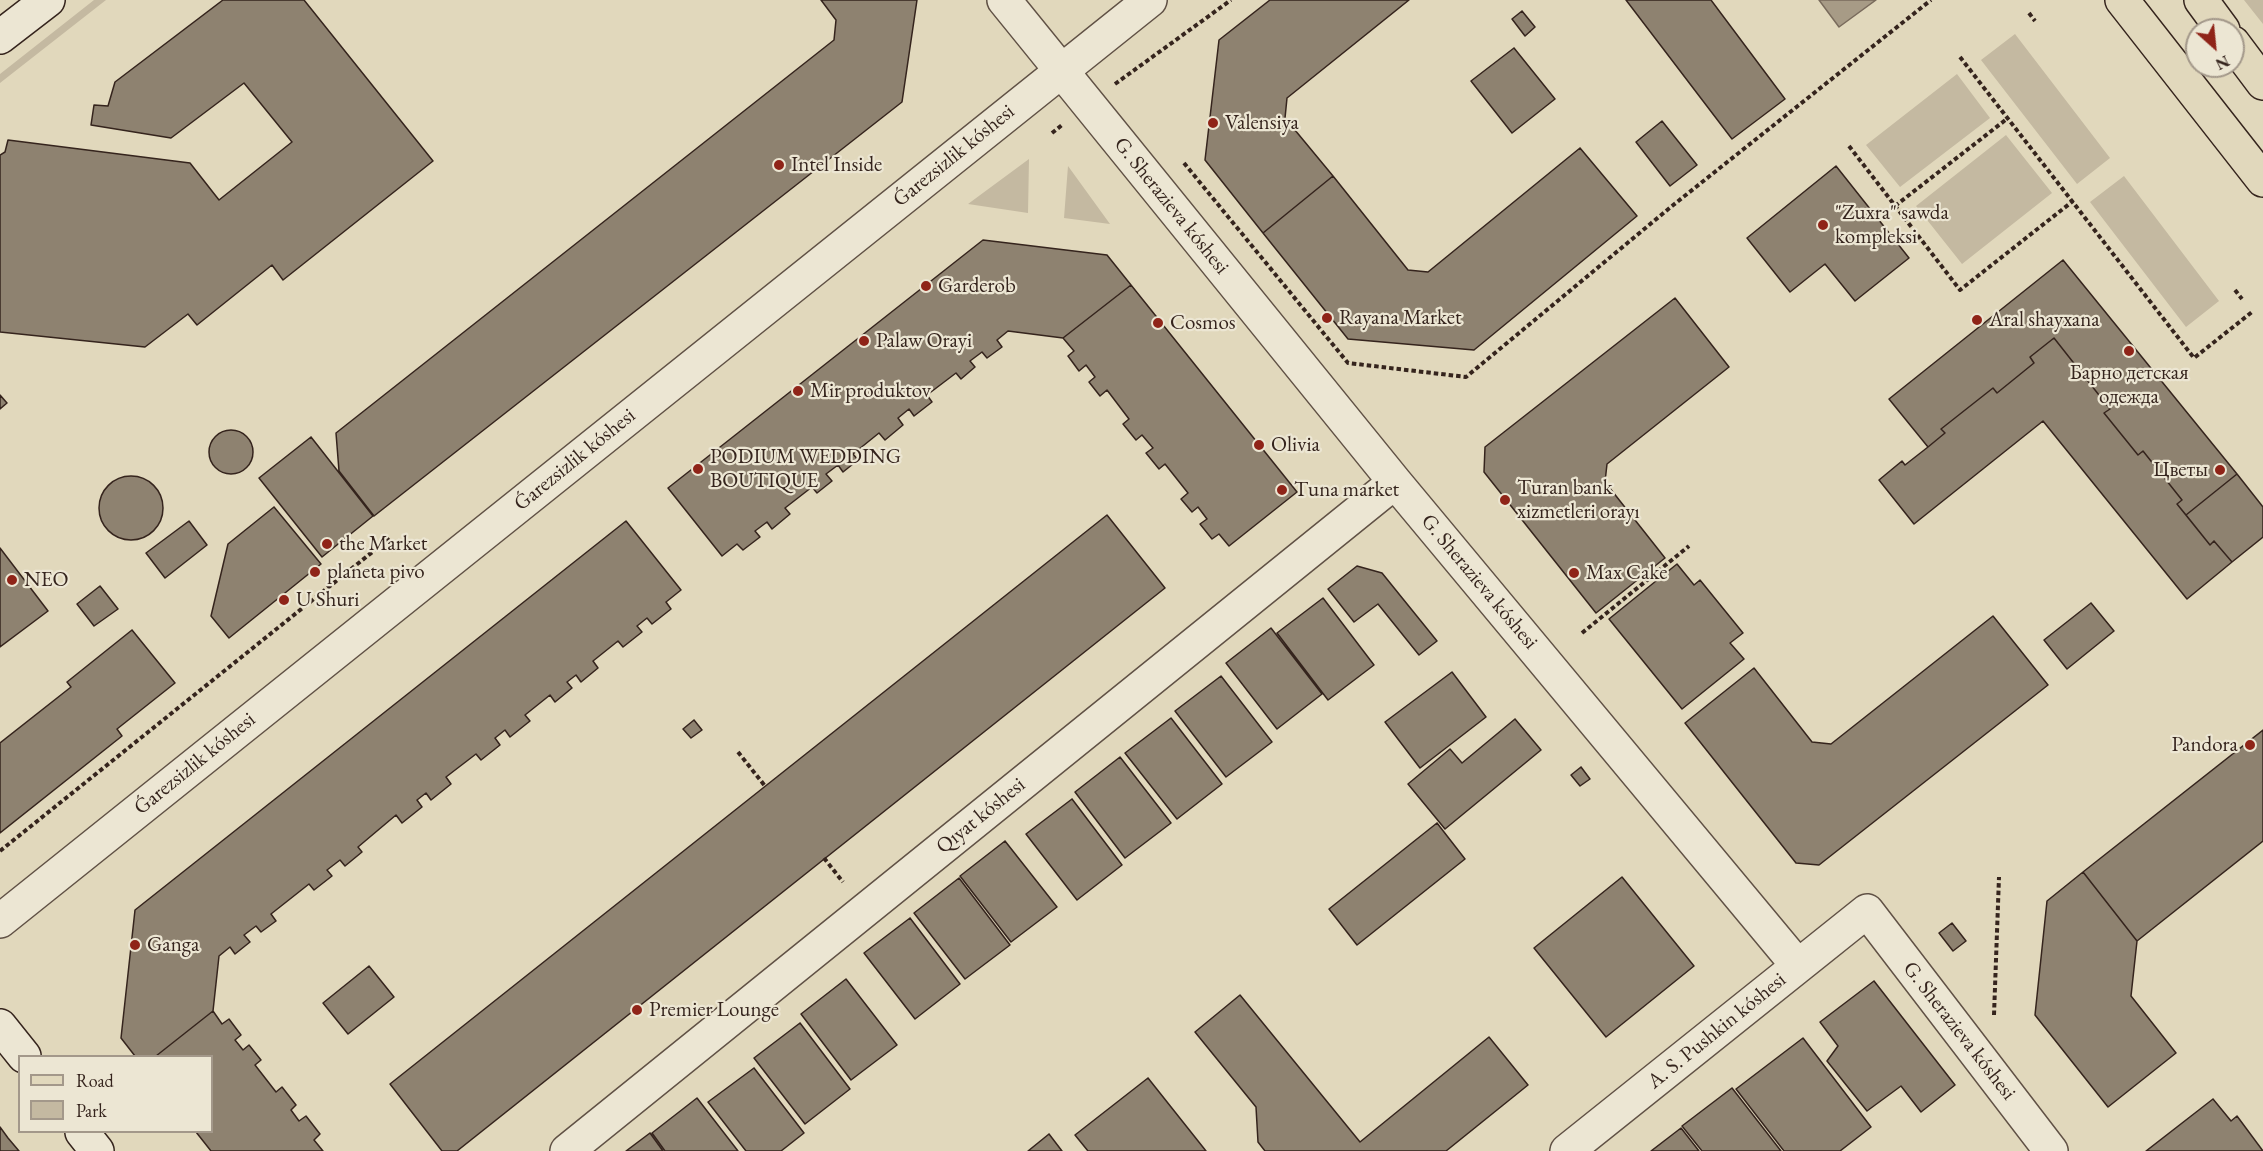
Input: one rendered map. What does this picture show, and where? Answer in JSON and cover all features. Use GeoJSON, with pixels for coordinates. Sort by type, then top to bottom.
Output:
{"type":"FeatureCollection","features":[{"type":"Feature","properties":{"kind":"main road"},"geometry":{"type":"LineString","coordinates":[[2122,0],[2263,180]]}},
{"type":"Feature","properties":{"kind":"main road"},"geometry":{"type":"LineString","coordinates":[[2200,0],[2214,18]]}},
{"type":"Feature","properties":{"kind":"main road"},"geometry":{"type":"LineString","coordinates":[[2245,59],[2263,82]]}},
{"type":"Feature","properties":{"kind":"street"},"geometry":{"type":"LineString","coordinates":[[0,37],[48,0]]}},
{"type":"Feature","properties":{"kind":"street","name":"G. Sherazieva kóshesi"},"geometry":{"type":"LineString","coordinates":[[1004,0],[1395,482],[1798,966]]}},
{"type":"Feature","properties":{"kind":"street","name":"Ǵarezsizlik kóshesi"},"geometry":{"type":"LineString","coordinates":[[0,921],[1150,0]]}},
{"type":"Feature","properties":{"kind":"street","name":"Qıyat kóshesi"},"geometry":{"type":"LineString","coordinates":[[567,1151],[1395,482]]}},
{"type":"Feature","properties":{"kind":"street","name":"G. Sherazieva kóshesi"},"geometry":{"type":"LineString","coordinates":[[1867,911],[2051,1151]]}},
{"type":"Feature","properties":{"kind":"street","name":"A. S. Pushkin kóshesi"},"geometry":{"type":"LineString","coordinates":[[1567,1151],[1867,911]]}},
{"type":"Feature","properties":{"kind":"street"},"geometry":{"type":"LineString","coordinates":[[0,1026],[23,1055]]}},
{"type":"Feature","properties":{"kind":"street"},"geometry":{"type":"LineString","coordinates":[[84,1133],[97,1151]]}},
{"type":"Feature","properties":{"kind":"path"},"geometry":{"type":"LineString","coordinates":[[1106,91],[1231,0]]}},
{"type":"Feature","properties":{"kind":"path"},"geometry":{"type":"LineString","coordinates":[[1185,163],[1348,363],[1466,377],[1672,206],[1931,0]]}},
{"type":"Feature","properties":{"kind":"path"},"geometry":{"type":"LineString","coordinates":[[2029,13],[2035,21]]}},
{"type":"Feature","properties":{"kind":"path"},"geometry":{"type":"LineString","coordinates":[[1960,57],[2194,358],[2252,312]]}},
{"type":"Feature","properties":{"kind":"path"},"geometry":{"type":"LineString","coordinates":[[1895,206],[2008,118]]}},
{"type":"Feature","properties":{"kind":"path"},"geometry":{"type":"LineString","coordinates":[[1052,133],[1062,124]]}},
{"type":"Feature","properties":{"kind":"path"},"geometry":{"type":"LineString","coordinates":[[1849,146],[1959,290],[2073,201]]}},
{"type":"Feature","properties":{"kind":"path"},"geometry":{"type":"LineString","coordinates":[[2235,290],[2242,299]]}},
{"type":"Feature","properties":{"kind":"path"},"geometry":{"type":"LineString","coordinates":[[0,851],[391,537]]}},
{"type":"Feature","properties":{"kind":"path"},"geometry":{"type":"LineString","coordinates":[[1582,633],[1689,546]]}},
{"type":"Feature","properties":{"kind":"path"},"geometry":{"type":"LineString","coordinates":[[738,752],[765,786]]}},
{"type":"Feature","properties":{"kind":"path"},"geometry":{"type":"LineString","coordinates":[[824,858],[843,882]]}},
{"type":"Feature","properties":{"kind":"path"},"geometry":{"type":"LineString","coordinates":[[1994,1015],[1999,877]]}},
{"type":"Feature","properties":{"kind":"green space"},"geometry":{"type":"Polygon","coordinates":[[[94,0],[106,0],[0,83],[0,74],[94,0]]]}},
{"type":"Feature","properties":{"kind":"green space"},"geometry":{"type":"Polygon","coordinates":[[[2244,0],[2263,0],[2263,24],[2244,0]]]}},
{"type":"Feature","properties":{"kind":"green space"},"geometry":{"type":"Polygon","coordinates":[[[2015,34],[2110,158],[2077,184],[1981,60],[2015,34]]]}},
{"type":"Feature","properties":{"kind":"green space"},"geometry":{"type":"Polygon","coordinates":[[[1957,74],[1990,118],[1900,187],[1866,145],[1957,74]]]}},
{"type":"Feature","properties":{"kind":"green space"},"geometry":{"type":"Polygon","coordinates":[[[2006,135],[2052,193],[1962,264],[1916,206],[2006,135]]]}},
{"type":"Feature","properties":{"kind":"green space"},"geometry":{"type":"Polygon","coordinates":[[[1029,159],[1028,213],[968,204],[1029,159]]]}},
{"type":"Feature","properties":{"kind":"green space"},"geometry":{"type":"Polygon","coordinates":[[[1068,166],[1110,224],[1064,218],[1068,166]]]}},
{"type":"Feature","properties":{"kind":"green space"},"geometry":{"type":"Polygon","coordinates":[[[2124,176],[2219,301],[2186,327],[2090,202],[2124,176]]]}},
{"type":"Feature","properties":{"kind":"shaded area"},"geometry":{"type":"Polygon","coordinates":[[[1819,0],[1876,0],[1839,27],[1819,0]]]}},
{"type":"Feature","properties":{"kind":"building"},"geometry":{"type":"Polygon","coordinates":[[[223,0],[304,0],[433,161],[283,280],[272,265],[197,325],[188,314],[145,347],[0,332],[0,155],[5,152],[8,140],[190,163],[219,200],[292,142],[244,83],[171,138],[91,125],[94,105],[108,106],[115,82],[223,0]]]}},
{"type":"Feature","properties":{"kind":"building"},"geometry":{"type":"Polygon","coordinates":[[[821,0],[917,0],[902,102],[374,516],[339,471],[336,433],[834,40],[836,20],[821,0]]]}},
{"type":"Feature","properties":{"kind":"building"},"geometry":{"type":"Polygon","coordinates":[[[1270,0],[1409,0],[1287,98],[1285,118],[1333,176],[1263,233],[1205,160],[1219,40],[1270,0]]]}},
{"type":"Feature","properties":{"kind":"building"},"geometry":{"type":"Polygon","coordinates":[[[1626,0],[1711,0],[1785,99],[1732,139],[1626,0]]]}},
{"type":"Feature","properties":{"kind":"building"},"geometry":{"type":"Polygon","coordinates":[[[1522,11],[1535,27],[1525,36],[1512,19],[1522,11]]]}},
{"type":"Feature","properties":{"kind":"building"},"geometry":{"type":"Polygon","coordinates":[[[1514,48],[1555,99],[1512,133],[1471,81],[1514,48]]]}},
{"type":"Feature","properties":{"kind":"building"},"geometry":{"type":"Polygon","coordinates":[[[1662,121],[1697,165],[1670,186],[1636,142],[1662,121]]]}},
{"type":"Feature","properties":{"kind":"building"},"geometry":{"type":"Polygon","coordinates":[[[1580,148],[1637,216],[1474,350],[1348,339],[1263,233],[1333,176],[1408,270],[1428,272],[1580,148]]]}},
{"type":"Feature","properties":{"kind":"building","name":"\"Zuxra\" sawda kompleksi"},"geometry":{"type":"Polygon","coordinates":[[[1836,166],[1909,258],[1855,301],[1825,264],[1790,292],[1747,238],[1836,166]]]}},
{"type":"Feature","properties":{"kind":"building"},"geometry":{"type":"Polygon","coordinates":[[[983,240],[1107,255],[1131,285],[1063,338],[1008,331],[997,340],[1002,347],[987,358],[982,352],[970,361],[975,367],[961,379],[956,373],[927,395],[932,402],[914,416],[909,409],[898,418],[903,425],[885,440],[879,433],[853,454],[858,460],[843,472],[838,465],[826,474],[832,481],[817,493],[812,487],[785,508],[790,514],[772,529],[767,522],[755,531],[760,537],[743,550],[737,544],[722,556],[668,488],[983,240]]]}},
{"type":"Feature","properties":{"kind":"building"},"geometry":{"type":"Polygon","coordinates":[[[2063,260],[2237,474],[2186,515],[2177,504],[2182,500],[2143,451],[2138,455],[2104,413],[2110,409],[2054,338],[2030,357],[2034,363],[1997,393],[1993,388],[1941,429],[1945,433],[1928,447],[1889,399],[2063,260]]]}},
{"type":"Feature","properties":{"kind":"building"},"geometry":{"type":"Polygon","coordinates":[[[1131,285],[1297,492],[1229,546],[1219,534],[1212,539],[1200,524],[1207,519],[1198,507],[1192,512],[1181,499],[1188,493],[1165,464],[1159,469],[1146,453],[1153,448],[1142,435],[1136,440],[1123,424],[1129,419],[1107,390],[1100,396],[1089,382],[1095,377],[1086,365],[1079,371],[1068,356],[1074,351],[1063,338],[1131,285]]]}},
{"type":"Feature","properties":{"kind":"building"},"geometry":{"type":"Polygon","coordinates":[[[1675,298],[1729,367],[1607,464],[1605,482],[1665,558],[1596,613],[1484,472],[1485,447],[1675,298]]]}},
{"type":"Feature","properties":{"kind":"building"},"geometry":{"type":"Polygon","coordinates":[[[2054,338],[2110,409],[2104,413],[2138,455],[2143,451],[2182,500],[2177,504],[2210,545],[2214,541],[2232,562],[2187,599],[2043,421],[1914,524],[1879,480],[1902,461],[1905,465],[1928,447],[1945,433],[1941,429],[1993,388],[1997,393],[2034,363],[2030,357],[2054,338]]]}},
{"type":"Feature","properties":{"kind":"building"},"geometry":{"type":"Polygon","coordinates":[[[0,395],[7,403],[0,409],[0,395]]]}},
{"type":"Feature","properties":{"kind":"building"},"geometry":{"type":"Polygon","coordinates":[[[231,430],[240,431],[247,436],[252,443],[252,461],[247,468],[240,473],[231,474],[222,473],[215,468],[210,461],[209,452],[210,443],[215,436],[222,431],[231,430]]]}},
{"type":"Feature","properties":{"kind":"building"},"geometry":{"type":"Polygon","coordinates":[[[311,437],[373,516],[322,557],[259,478],[311,437]]]}},
{"type":"Feature","properties":{"kind":"building"},"geometry":{"type":"Polygon","coordinates":[[[2237,474],[2263,507],[2263,537],[2232,562],[2214,541],[2210,545],[2186,515],[2237,474]]]}},
{"type":"Feature","properties":{"kind":"building"},"geometry":{"type":"Polygon","coordinates":[[[125,476],[137,476],[154,485],[161,496],[163,508],[161,520],[154,531],[137,540],[125,540],[113,535],[104,526],[99,514],[99,502],[104,490],[113,481],[125,476]]]}},
{"type":"Feature","properties":{"kind":"building"},"geometry":{"type":"Polygon","coordinates":[[[274,507],[321,564],[229,638],[211,616],[228,544],[274,507]]]}},
{"type":"Feature","properties":{"kind":"building"},"geometry":{"type":"Polygon","coordinates":[[[1107,515],[1165,588],[457,1151],[442,1151],[390,1084],[1107,515]]]}},
{"type":"Feature","properties":{"kind":"building"},"geometry":{"type":"Polygon","coordinates":[[[189,521],[207,545],[165,578],[146,553],[189,521]]]}},
{"type":"Feature","properties":{"kind":"building"},"geometry":{"type":"Polygon","coordinates":[[[626,521],[681,590],[666,602],[671,609],[652,624],[647,618],[637,626],[642,632],[623,647],[618,641],[593,661],[598,668],[581,682],[576,675],[567,682],[572,688],[555,702],[550,695],[525,715],[530,721],[510,737],[505,730],[495,738],[500,745],[481,760],[476,754],[446,777],[451,784],[431,800],[426,793],[417,800],[422,807],[402,823],[396,815],[358,847],[362,852],[345,866],[340,860],[327,870],[332,876],[314,890],[309,884],[271,914],[276,921],[261,932],[256,926],[244,935],[250,942],[235,954],[230,947],[219,956],[213,1011],[157,1055],[134,1055],[121,1038],[135,910],[626,521]]]}},
{"type":"Feature","properties":{"kind":"building","name":"NEO"},"geometry":{"type":"Polygon","coordinates":[[[0,548],[48,611],[0,647],[0,548]]]}},
{"type":"Feature","properties":{"kind":"building"},"geometry":{"type":"Polygon","coordinates":[[[1677,564],[1694,585],[1700,580],[1743,633],[1730,643],[1744,659],[1682,709],[1609,619],[1677,564]]]}},
{"type":"Feature","properties":{"kind":"building"},"geometry":{"type":"Polygon","coordinates":[[[1357,566],[1382,573],[1437,641],[1419,655],[1378,604],[1354,622],[1328,589],[1357,566]]]}},
{"type":"Feature","properties":{"kind":"building"},"geometry":{"type":"Polygon","coordinates":[[[100,586],[118,609],[94,626],[77,604],[100,586]]]}},
{"type":"Feature","properties":{"kind":"building"},"geometry":{"type":"Polygon","coordinates":[[[1323,598],[1374,665],[1328,700],[1277,633],[1323,598]]]}},
{"type":"Feature","properties":{"kind":"building"},"geometry":{"type":"Polygon","coordinates":[[[2091,603],[2114,631],[2067,669],[2044,640],[2091,603]]]}},
{"type":"Feature","properties":{"kind":"building"},"geometry":{"type":"Polygon","coordinates":[[[1993,616],[2048,685],[1819,865],[1796,863],[1685,723],[1754,668],[1812,742],[1831,744],[1993,616]]]}},
{"type":"Feature","properties":{"kind":"building"},"geometry":{"type":"Polygon","coordinates":[[[1271,628],[1322,694],[1277,729],[1226,663],[1271,628]]]}},
{"type":"Feature","properties":{"kind":"building"},"geometry":{"type":"Polygon","coordinates":[[[132,630],[175,683],[117,729],[122,736],[0,833],[0,743],[71,687],[67,682],[132,630]]]}},
{"type":"Feature","properties":{"kind":"building"},"geometry":{"type":"Polygon","coordinates":[[[1452,672],[1486,717],[1420,768],[1385,722],[1452,672]]]}},
{"type":"Feature","properties":{"kind":"building"},"geometry":{"type":"Polygon","coordinates":[[[1221,676],[1272,742],[1226,777],[1175,711],[1221,676]]]}},
{"type":"Feature","properties":{"kind":"building"},"geometry":{"type":"Polygon","coordinates":[[[1171,718],[1222,784],[1177,819],[1125,753],[1171,718]]]}},
{"type":"Feature","properties":{"kind":"building"},"geometry":{"type":"Polygon","coordinates":[[[1515,719],[1541,750],[1445,829],[1408,784],[1450,749],[1462,763],[1515,719]]]}},
{"type":"Feature","properties":{"kind":"building"},"geometry":{"type":"Polygon","coordinates":[[[694,720],[702,730],[691,738],[683,729],[694,720]]]}},
{"type":"Feature","properties":{"kind":"building"},"geometry":{"type":"Polygon","coordinates":[[[2263,730],[2263,841],[2137,941],[2083,872],[2263,730]]]}},
{"type":"Feature","properties":{"kind":"building"},"geometry":{"type":"Polygon","coordinates":[[[1120,757],[1171,823],[1125,858],[1075,792],[1120,757]]]}},
{"type":"Feature","properties":{"kind":"building"},"geometry":{"type":"Polygon","coordinates":[[[1581,767],[1590,779],[1580,786],[1571,775],[1581,767]]]}},
{"type":"Feature","properties":{"kind":"building"},"geometry":{"type":"Polygon","coordinates":[[[1072,799],[1122,865],[1077,900],[1026,834],[1072,799]]]}},
{"type":"Feature","properties":{"kind":"building"},"geometry":{"type":"Polygon","coordinates":[[[1437,823],[1465,859],[1357,945],[1329,909],[1437,823]]]}},
{"type":"Feature","properties":{"kind":"building"},"geometry":{"type":"Polygon","coordinates":[[[1005,841],[1057,907],[1011,942],[960,876],[1005,841]]]}},
{"type":"Feature","properties":{"kind":"building"},"geometry":{"type":"Polygon","coordinates":[[[2083,872],[2137,941],[2131,996],[2176,1053],[2108,1107],[2035,1015],[2047,901],[2083,872]]]}},
{"type":"Feature","properties":{"kind":"building"},"geometry":{"type":"Polygon","coordinates":[[[1622,877],[1694,966],[1606,1037],[1534,948],[1622,877]]]}},
{"type":"Feature","properties":{"kind":"building"},"geometry":{"type":"Polygon","coordinates":[[[959,878],[1010,945],[965,979],[914,913],[959,878]]]}},
{"type":"Feature","properties":{"kind":"building"},"geometry":{"type":"Polygon","coordinates":[[[910,918],[960,984],[915,1019],[864,953],[910,918]]]}},
{"type":"Feature","properties":{"kind":"building"},"geometry":{"type":"Polygon","coordinates":[[[1952,923],[1966,941],[1953,951],[1939,933],[1952,923]]]}},
{"type":"Feature","properties":{"kind":"building"},"geometry":{"type":"Polygon","coordinates":[[[369,966],[394,997],[348,1034],[323,1003],[369,966]]]}},
{"type":"Feature","properties":{"kind":"building"},"geometry":{"type":"Polygon","coordinates":[[[846,979],[897,1045],[851,1080],[801,1014],[846,979]]]}},
{"type":"Feature","properties":{"kind":"building"},"geometry":{"type":"Polygon","coordinates":[[[1874,981],[1955,1085],[1921,1112],[1901,1086],[1867,1111],[1827,1061],[1838,1046],[1820,1022],[1874,981]]]}},
{"type":"Feature","properties":{"kind":"building"},"geometry":{"type":"Polygon","coordinates":[[[1240,995],[1360,1142],[1489,1037],[1528,1085],[1446,1151],[1265,1151],[1258,1142],[1256,1107],[1195,1032],[1240,995]]]}},
{"type":"Feature","properties":{"kind":"building"},"geometry":{"type":"Polygon","coordinates":[[[213,1011],[222,1024],[229,1019],[241,1035],[235,1040],[243,1050],[249,1045],[261,1060],[255,1065],[276,1092],[282,1087],[296,1105],[291,1110],[299,1121],[306,1116],[320,1134],[314,1140],[323,1151],[211,1151],[197,1133],[213,1133],[213,1055],[157,1055],[213,1011]]]}},
{"type":"Feature","properties":{"kind":"building"},"geometry":{"type":"Polygon","coordinates":[[[800,1023],[850,1089],[805,1124],[754,1058],[800,1023]]]}},
{"type":"Feature","properties":{"kind":"building"},"geometry":{"type":"Polygon","coordinates":[[[1803,1038],[1871,1127],[1840,1151],[1784,1151],[1736,1089],[1803,1038]]]}},
{"type":"Feature","properties":{"kind":"building"},"geometry":{"type":"Polygon","coordinates":[[[754,1068],[804,1133],[781,1151],[746,1151],[708,1102],[754,1068]]]}},
{"type":"Feature","properties":{"kind":"building"},"geometry":{"type":"Polygon","coordinates":[[[1148,1078],[1206,1151],[1088,1151],[1075,1135],[1148,1078]]]}},
{"type":"Feature","properties":{"kind":"building"},"geometry":{"type":"Polygon","coordinates":[[[1732,1088],[1781,1151],[1702,1151],[1682,1126],[1732,1088]]]}},
{"type":"Feature","properties":{"kind":"building"},"geometry":{"type":"Polygon","coordinates":[[[697,1098],[738,1151],[665,1151],[652,1133],[697,1098]]]}},
{"type":"Feature","properties":{"kind":"building"},"geometry":{"type":"Polygon","coordinates":[[[2213,1099],[2231,1121],[2237,1116],[2263,1151],[2146,1151],[2213,1099]]]}},
{"type":"Feature","properties":{"kind":"building"},"geometry":{"type":"Polygon","coordinates":[[[0,1127],[8,1138],[19,1151],[0,1151],[0,1127]]]}},
{"type":"Feature","properties":{"kind":"building"},"geometry":{"type":"Polygon","coordinates":[[[1681,1128],[1699,1151],[1651,1151],[1681,1128]]]}},
{"type":"Feature","properties":{"kind":"building"},"geometry":{"type":"Polygon","coordinates":[[[650,1133],[663,1151],[626,1151],[650,1133]]]}},
{"type":"Feature","properties":{"kind":"building"},"geometry":{"type":"Polygon","coordinates":[[[1049,1134],[1062,1151],[1028,1151],[1049,1134]]]}},
{"type":"Feature","properties":{"kind":"place","name":"Valensiya"},"geometry":{"type":"Point","coordinates":[1213,123]}},
{"type":"Feature","properties":{"kind":"place","name":"Intel Inside"},"geometry":{"type":"Point","coordinates":[779,165]}},
{"type":"Feature","properties":{"kind":"place","name":"\"Zuxra\" sawda kompleksi"},"geometry":{"type":"Point","coordinates":[1823,225]}},
{"type":"Feature","properties":{"kind":"place","name":"Garderob"},"geometry":{"type":"Point","coordinates":[926,286]}},
{"type":"Feature","properties":{"kind":"place","name":"Rayana Market"},"geometry":{"type":"Point","coordinates":[1327,318]}},
{"type":"Feature","properties":{"kind":"place","name":"Aral shayxana"},"geometry":{"type":"Point","coordinates":[1977,320]}},
{"type":"Feature","properties":{"kind":"place","name":"Cosmos"},"geometry":{"type":"Point","coordinates":[1158,323]}},
{"type":"Feature","properties":{"kind":"place","name":"Palaw Orayi"},"geometry":{"type":"Point","coordinates":[864,341]}},
{"type":"Feature","properties":{"kind":"place","name":"Барно детская одежда"},"geometry":{"type":"Point","coordinates":[2129,351]}},
{"type":"Feature","properties":{"kind":"place","name":"Mir produktov"},"geometry":{"type":"Point","coordinates":[798,391]}},
{"type":"Feature","properties":{"kind":"place","name":"Olivia"},"geometry":{"type":"Point","coordinates":[1259,445]}},
{"type":"Feature","properties":{"kind":"place","name":"PODIUM WEDDING BOUTIQUE"},"geometry":{"type":"Point","coordinates":[698,469]}},
{"type":"Feature","properties":{"kind":"place","name":"Цветы"},"geometry":{"type":"Point","coordinates":[2220,470]}},
{"type":"Feature","properties":{"kind":"place","name":"Tuna market"},"geometry":{"type":"Point","coordinates":[1282,490]}},
{"type":"Feature","properties":{"kind":"place","name":"Turan bank xizmetleri orayı"},"geometry":{"type":"Point","coordinates":[1505,500]}},
{"type":"Feature","properties":{"kind":"place","name":"the Market"},"geometry":{"type":"Point","coordinates":[327,544]}},
{"type":"Feature","properties":{"kind":"place","name":"planeta pivo"},"geometry":{"type":"Point","coordinates":[315,572]}},
{"type":"Feature","properties":{"kind":"place","name":"Max Cake"},"geometry":{"type":"Point","coordinates":[1574,573]}},
{"type":"Feature","properties":{"kind":"place","name":"NEO"},"geometry":{"type":"Point","coordinates":[12,580]}},
{"type":"Feature","properties":{"kind":"place","name":"U Shuri"},"geometry":{"type":"Point","coordinates":[284,600]}},
{"type":"Feature","properties":{"kind":"place","name":"Pandora"},"geometry":{"type":"Point","coordinates":[2250,745]}},
{"type":"Feature","properties":{"kind":"place","name":"Ganga"},"geometry":{"type":"Point","coordinates":[135,945]}},
{"type":"Feature","properties":{"kind":"place","name":"Premier Lounge"},"geometry":{"type":"Point","coordinates":[637,1010]}}]}
